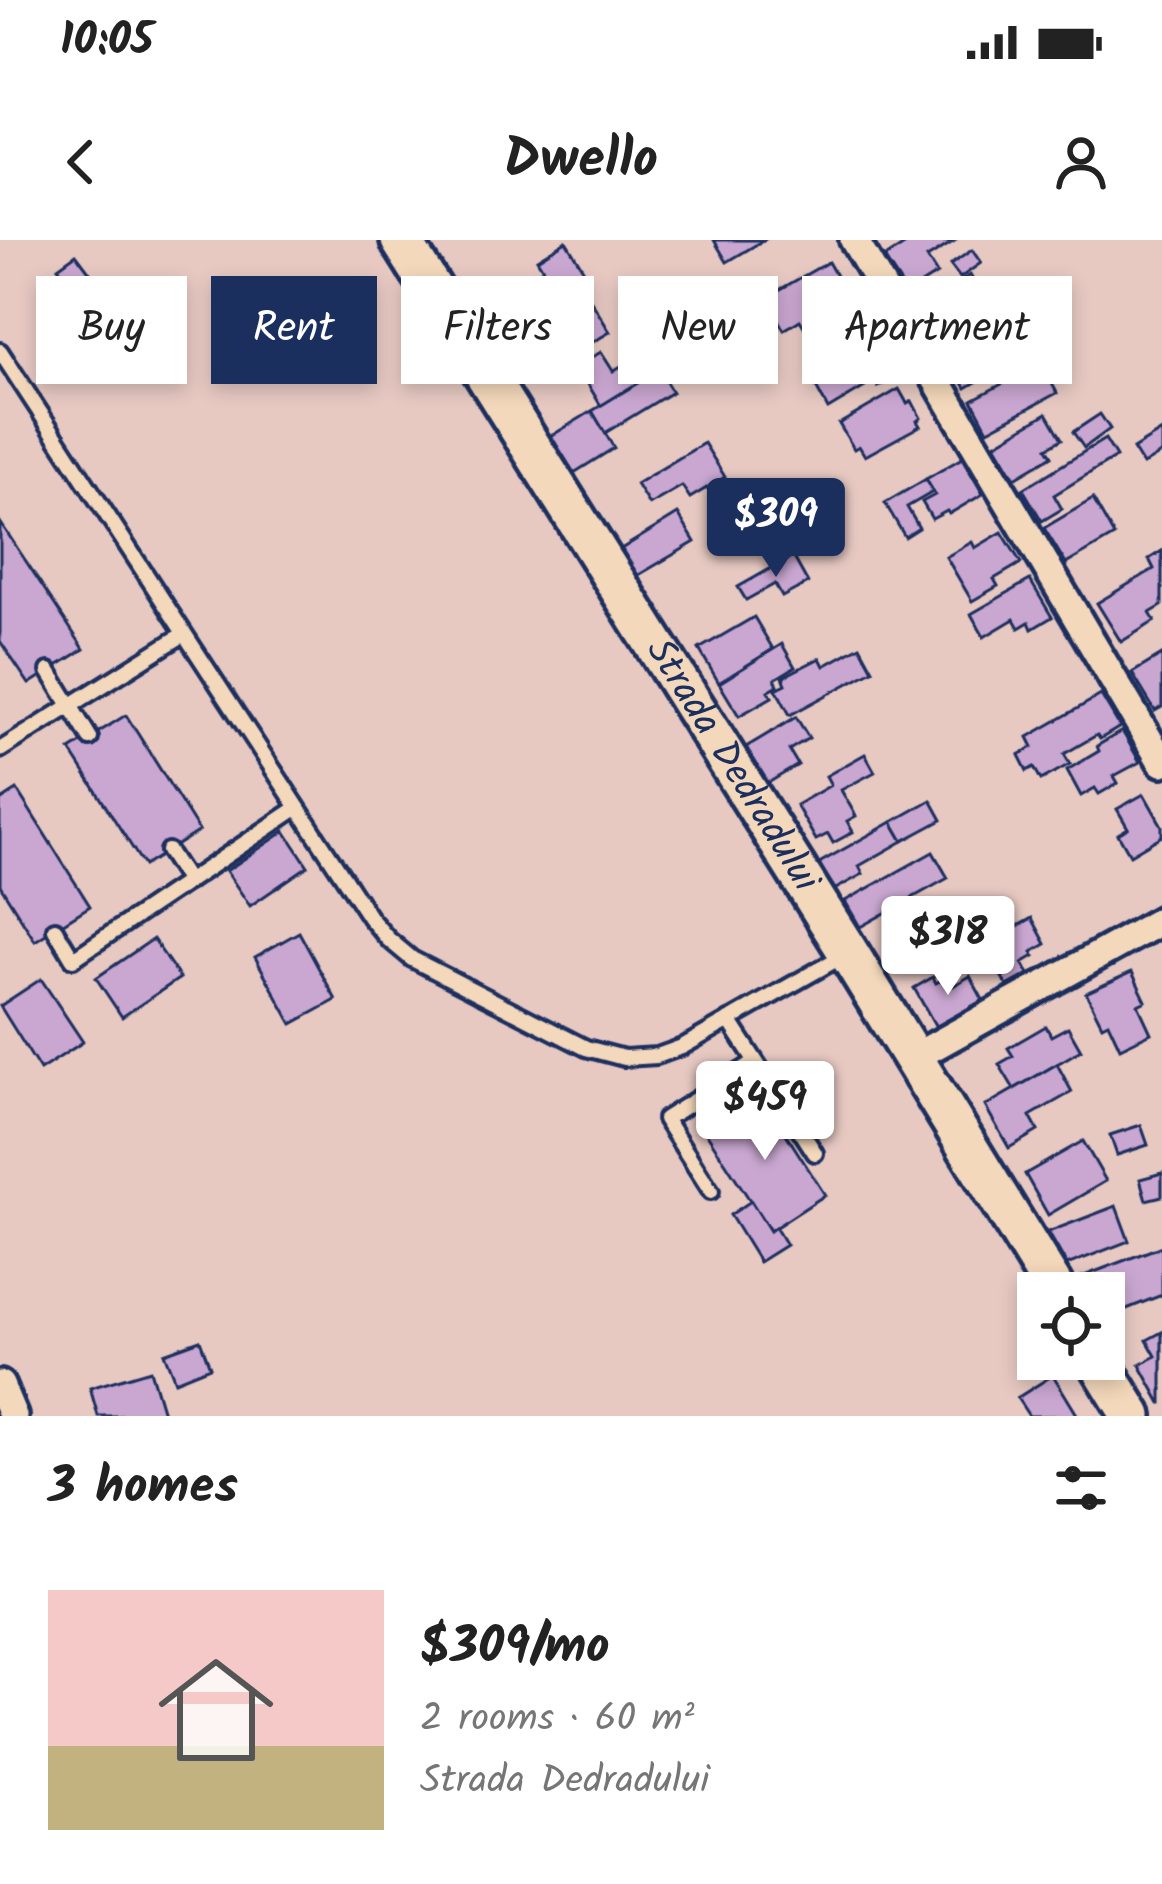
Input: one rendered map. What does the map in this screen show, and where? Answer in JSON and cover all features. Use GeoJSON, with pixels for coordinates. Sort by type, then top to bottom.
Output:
{"type":"FeatureCollection","features":[{"type":"Feature","properties":{"kind":"main road","name":"Strada Dedradului"},"geometry":{"type":"LineString","coordinates":[[401,240],[1044,1272]]}},
{"type":"Feature","properties":{"kind":"main road"},"geometry":{"type":"LineString","coordinates":[[1110,1380],[1132,1416]]}},
{"type":"Feature","properties":{"kind":"street"},"geometry":{"type":"LineString","coordinates":[[854,240],[1162,762]]}},
{"type":"Feature","properties":{"kind":"street"},"geometry":{"type":"LineString","coordinates":[[913,1058],[1162,920]]}},
{"type":"Feature","properties":{"kind":"street"},"geometry":{"type":"LineString","coordinates":[[0,1384],[13,1416]]}},
{"type":"Feature","properties":{"kind":"lane"},"geometry":{"type":"LineString","coordinates":[[0,351],[370,919],[412,959],[566,1039],[624,1058],[657,1056],[682,1047],[848,952]]}},
{"type":"Feature","properties":{"kind":"lane"},"geometry":{"type":"LineString","coordinates":[[0,750],[184,634]]}},
{"type":"Feature","properties":{"kind":"lane"},"geometry":{"type":"LineString","coordinates":[[49,671],[90,738]]}},
{"type":"Feature","properties":{"kind":"lane"},"geometry":{"type":"LineString","coordinates":[[55,929],[73,959],[297,808]]}},
{"type":"Feature","properties":{"kind":"lane"},"geometry":{"type":"LineString","coordinates":[[168,851],[188,882]]}},
{"type":"Feature","properties":{"kind":"lane"},"geometry":{"type":"LineString","coordinates":[[729,1020],[814,1153]]}},
{"type":"Feature","properties":{"kind":"lane"},"geometry":{"type":"LineString","coordinates":[[711,1191],[665,1119],[755,1062]]}},
{"type":"Feature","properties":{"kind":"building"},"geometry":{"type":"Polygon","coordinates":[[[714,240],[764,240],[727,262],[714,240]]]}},
{"type":"Feature","properties":{"kind":"building"},"geometry":{"type":"Polygon","coordinates":[[[912,240],[953,242],[927,258],[937,274],[934,276],[896,276],[884,258],[912,240]]]}},
{"type":"Feature","properties":{"kind":"building"},"geometry":{"type":"Polygon","coordinates":[[[566,241],[586,274],[537,276],[543,269],[537,259],[566,241]]]}},
{"type":"Feature","properties":{"kind":"building"},"geometry":{"type":"Polygon","coordinates":[[[972,250],[981,263],[963,276],[950,265],[972,250]]]}},
{"type":"Feature","properties":{"kind":"building"},"geometry":{"type":"Polygon","coordinates":[[[76,254],[92,276],[65,276],[58,267],[76,254]]]}},
{"type":"Feature","properties":{"kind":"building"},"geometry":{"type":"Polygon","coordinates":[[[828,262],[836,276],[804,276],[828,262]]]}},
{"type":"Feature","properties":{"kind":"building"},"geometry":{"type":"Polygon","coordinates":[[[802,277],[802,323],[800,320],[784,330],[778,320],[778,291],[802,277]]]}},
{"type":"Feature","properties":{"kind":"building"},"geometry":{"type":"Polygon","coordinates":[[[594,306],[610,332],[594,341],[594,306]]]}},
{"type":"Feature","properties":{"kind":"building"},"geometry":{"type":"Polygon","coordinates":[[[601,352],[613,371],[618,368],[618,384],[636,384],[601,406],[588,384],[594,384],[594,356],[601,352]]]}},
{"type":"Feature","properties":{"kind":"building"},"geometry":{"type":"Polygon","coordinates":[[[636,384],[667,384],[672,392],[605,433],[592,411],[636,384]]]}},
{"type":"Feature","properties":{"kind":"building"},"geometry":{"type":"Polygon","coordinates":[[[814,384],[864,384],[865,387],[828,409],[814,384]]]}},
{"type":"Feature","properties":{"kind":"building"},"geometry":{"type":"Polygon","coordinates":[[[1002,384],[1052,384],[1057,393],[988,430],[972,400],[1002,384]]]}},
{"type":"Feature","properties":{"kind":"building"},"geometry":{"type":"Polygon","coordinates":[[[899,389],[907,403],[912,401],[920,426],[865,456],[859,446],[854,449],[839,424],[899,389]]]}},
{"type":"Feature","properties":{"kind":"building"},"geometry":{"type":"Polygon","coordinates":[[[592,411],[614,448],[574,473],[551,436],[592,411]]]}},
{"type":"Feature","properties":{"kind":"building"},"geometry":{"type":"Polygon","coordinates":[[[1047,413],[1062,439],[1047,448],[1052,456],[1015,478],[995,444],[1047,413]]]}},
{"type":"Feature","properties":{"kind":"building"},"geometry":{"type":"Polygon","coordinates":[[[1100,414],[1110,429],[1084,448],[1073,432],[1100,414]]]}},
{"type":"Feature","properties":{"kind":"building"},"geometry":{"type":"Polygon","coordinates":[[[1162,431],[1162,453],[1143,465],[1133,449],[1162,431]]]}},
{"type":"Feature","properties":{"kind":"building"},"geometry":{"type":"Polygon","coordinates":[[[1105,439],[1116,457],[1054,495],[1062,509],[1042,521],[1023,489],[1105,439]]]}},
{"type":"Feature","properties":{"kind":"building"},"geometry":{"type":"Polygon","coordinates":[[[704,443],[725,477],[690,498],[682,486],[649,505],[636,484],[704,443]]]}},
{"type":"Feature","properties":{"kind":"building"},"geometry":{"type":"Polygon","coordinates":[[[962,458],[983,494],[932,519],[922,502],[935,495],[926,479],[962,458]]]}},
{"type":"Feature","properties":{"kind":"building"},"geometry":{"type":"Polygon","coordinates":[[[926,479],[933,492],[907,507],[919,528],[905,537],[885,503],[926,479]]]}},
{"type":"Feature","properties":{"kind":"building"},"geometry":{"type":"Polygon","coordinates":[[[1093,499],[1114,536],[1066,564],[1044,528],[1093,499]]]}},
{"type":"Feature","properties":{"kind":"building"},"geometry":{"type":"Polygon","coordinates":[[[678,514],[695,542],[637,576],[621,549],[678,514]]]}},
{"type":"Feature","properties":{"kind":"building"},"geometry":{"type":"Polygon","coordinates":[[[796,517],[811,545],[780,563],[764,535],[796,517]]]}},
{"type":"Feature","properties":{"kind":"building"},"geometry":{"type":"Polygon","coordinates":[[[0,522],[84,649],[29,684],[0,641],[0,522]]]}},
{"type":"Feature","properties":{"kind":"building"},"geometry":{"type":"Polygon","coordinates":[[[1002,532],[1021,563],[994,579],[998,586],[972,601],[946,557],[972,542],[975,548],[1002,532]]]}},
{"type":"Feature","properties":{"kind":"building"},"geometry":{"type":"Polygon","coordinates":[[[1162,551],[1162,606],[1150,613],[1155,621],[1121,642],[1097,603],[1154,569],[1149,559],[1162,551]]]}},
{"type":"Feature","properties":{"kind":"building"},"geometry":{"type":"Polygon","coordinates":[[[793,556],[808,583],[782,597],[775,584],[746,600],[738,587],[793,556]]]}},
{"type":"Feature","properties":{"kind":"building"},"geometry":{"type":"Polygon","coordinates":[[[1030,580],[1052,617],[1032,629],[1029,622],[1019,628],[1014,619],[984,637],[971,614],[1030,580]]]}},
{"type":"Feature","properties":{"kind":"building"},"geometry":{"type":"Polygon","coordinates":[[[754,617],[773,649],[719,683],[699,649],[754,617]]]}},
{"type":"Feature","properties":{"kind":"building"},"geometry":{"type":"Polygon","coordinates":[[[782,644],[795,667],[775,679],[778,685],[768,691],[772,697],[739,716],[719,683],[782,644]]]}},
{"type":"Feature","properties":{"kind":"building"},"geometry":{"type":"Polygon","coordinates":[[[860,646],[873,670],[790,715],[776,689],[786,684],[783,677],[820,658],[824,666],[860,646]]]}},
{"type":"Feature","properties":{"kind":"building"},"geometry":{"type":"Polygon","coordinates":[[[1162,655],[1162,707],[1155,711],[1132,673],[1162,655]]]}},
{"type":"Feature","properties":{"kind":"building"},"geometry":{"type":"Polygon","coordinates":[[[1101,695],[1120,727],[1064,754],[1070,764],[1041,780],[1034,767],[1027,771],[1019,755],[1033,747],[1028,737],[1101,695]]]}},
{"type":"Feature","properties":{"kind":"building"},"geometry":{"type":"Polygon","coordinates":[[[126,715],[199,831],[144,866],[70,750],[126,715]]]}},
{"type":"Feature","properties":{"kind":"building"},"geometry":{"type":"Polygon","coordinates":[[[796,717],[809,738],[789,750],[798,765],[768,783],[746,747],[796,717]]]}},
{"type":"Feature","properties":{"kind":"building"},"geometry":{"type":"Polygon","coordinates":[[[1122,731],[1140,762],[1114,776],[1118,783],[1099,794],[1095,788],[1081,796],[1067,770],[1122,731]]]}},
{"type":"Feature","properties":{"kind":"building"},"geometry":{"type":"Polygon","coordinates":[[[865,754],[875,772],[841,790],[856,816],[847,821],[853,832],[833,843],[828,834],[816,840],[796,805],[831,785],[826,776],[865,754]]]}},
{"type":"Feature","properties":{"kind":"building"},"geometry":{"type":"Polygon","coordinates":[[[17,790],[90,906],[35,941],[0,885],[0,801],[17,790]]]}},
{"type":"Feature","properties":{"kind":"building"},"geometry":{"type":"Polygon","coordinates":[[[1144,794],[1162,826],[1162,836],[1130,855],[1118,834],[1128,828],[1117,809],[1144,794]]]}},
{"type":"Feature","properties":{"kind":"building"},"geometry":{"type":"Polygon","coordinates":[[[931,800],[942,820],[903,841],[892,822],[931,800]]]}},
{"type":"Feature","properties":{"kind":"building"},"geometry":{"type":"Polygon","coordinates":[[[892,822],[903,841],[859,866],[863,874],[834,890],[819,863],[892,822]]]}},
{"type":"Feature","properties":{"kind":"building"},"geometry":{"type":"Polygon","coordinates":[[[285,831],[308,866],[250,906],[226,871],[285,831]]]}},
{"type":"Feature","properties":{"kind":"building"},"geometry":{"type":"Polygon","coordinates":[[[933,852],[948,878],[860,927],[845,901],[933,852]]]}},
{"type":"Feature","properties":{"kind":"building"},"geometry":{"type":"Polygon","coordinates":[[[957,911],[967,929],[899,967],[889,949],[957,911]]]}},
{"type":"Feature","properties":{"kind":"building"},"geometry":{"type":"Polygon","coordinates":[[[1032,918],[1046,944],[1022,963],[1029,974],[1007,986],[984,945],[1032,918]]]}},
{"type":"Feature","properties":{"kind":"building"},"geometry":{"type":"Polygon","coordinates":[[[299,932],[336,1000],[292,1024],[255,957],[299,932]]]}},
{"type":"Feature","properties":{"kind":"building"},"geometry":{"type":"Polygon","coordinates":[[[153,939],[180,978],[122,1017],[96,978],[153,939]]]}},
{"type":"Feature","properties":{"kind":"building"},"geometry":{"type":"Polygon","coordinates":[[[1132,972],[1146,1001],[1138,1005],[1151,1033],[1120,1048],[1086,993],[1132,972]]]}},
{"type":"Feature","properties":{"kind":"building"},"geometry":{"type":"Polygon","coordinates":[[[970,976],[983,1000],[936,1027],[914,988],[933,977],[936,983],[947,977],[953,986],[970,976]]]}},
{"type":"Feature","properties":{"kind":"building"},"geometry":{"type":"Polygon","coordinates":[[[41,979],[83,1042],[40,1070],[0,1006],[41,979]]]}},
{"type":"Feature","properties":{"kind":"building"},"geometry":{"type":"Polygon","coordinates":[[[1046,1026],[1051,1036],[1068,1027],[1081,1050],[1014,1089],[999,1064],[1013,1056],[1008,1048],[1046,1026]]]}},
{"type":"Feature","properties":{"kind":"building"},"geometry":{"type":"Polygon","coordinates":[[[1057,1064],[1072,1092],[1030,1116],[1038,1131],[1009,1148],[985,1106],[1057,1064]]]}},
{"type":"Feature","properties":{"kind":"building"},"geometry":{"type":"Polygon","coordinates":[[[761,1095],[825,1195],[770,1231],[705,1131],[761,1095]]]}},
{"type":"Feature","properties":{"kind":"building"},"geometry":{"type":"Polygon","coordinates":[[[1141,1125],[1148,1145],[1117,1155],[1110,1135],[1141,1125]]]}},
{"type":"Feature","properties":{"kind":"building"},"geometry":{"type":"Polygon","coordinates":[[[1083,1141],[1106,1181],[1048,1215],[1025,1174],[1083,1141]]]}},
{"type":"Feature","properties":{"kind":"building"},"geometry":{"type":"Polygon","coordinates":[[[1162,1173],[1162,1196],[1146,1200],[1140,1179],[1162,1173]]]}},
{"type":"Feature","properties":{"kind":"building"},"geometry":{"type":"Polygon","coordinates":[[[751,1201],[770,1231],[775,1227],[786,1245],[759,1262],[730,1215],[751,1201]]]}},
{"type":"Feature","properties":{"kind":"building"},"geometry":{"type":"Polygon","coordinates":[[[1116,1206],[1129,1241],[1067,1265],[1048,1232],[1116,1206]]]}},
{"type":"Feature","properties":{"kind":"building"},"geometry":{"type":"Polygon","coordinates":[[[1162,1246],[1162,1295],[1125,1310],[1125,1272],[1094,1272],[1162,1246]]]}},
{"type":"Feature","properties":{"kind":"building"},"geometry":{"type":"Polygon","coordinates":[[[1162,1332],[1161,1403],[1140,1365],[1156,1356],[1147,1340],[1162,1332]]]}},
{"type":"Feature","properties":{"kind":"building"},"geometry":{"type":"Polygon","coordinates":[[[200,1340],[210,1367],[175,1381],[164,1353],[200,1340]]]}},
{"type":"Feature","properties":{"kind":"building"},"geometry":{"type":"Polygon","coordinates":[[[150,1370],[163,1413],[98,1416],[90,1388],[150,1370]]]}},
{"type":"Feature","properties":{"kind":"building"},"geometry":{"type":"Polygon","coordinates":[[[1045,1380],[1056,1380],[1078,1416],[1029,1416],[1017,1398],[1045,1380]]]}}]}
